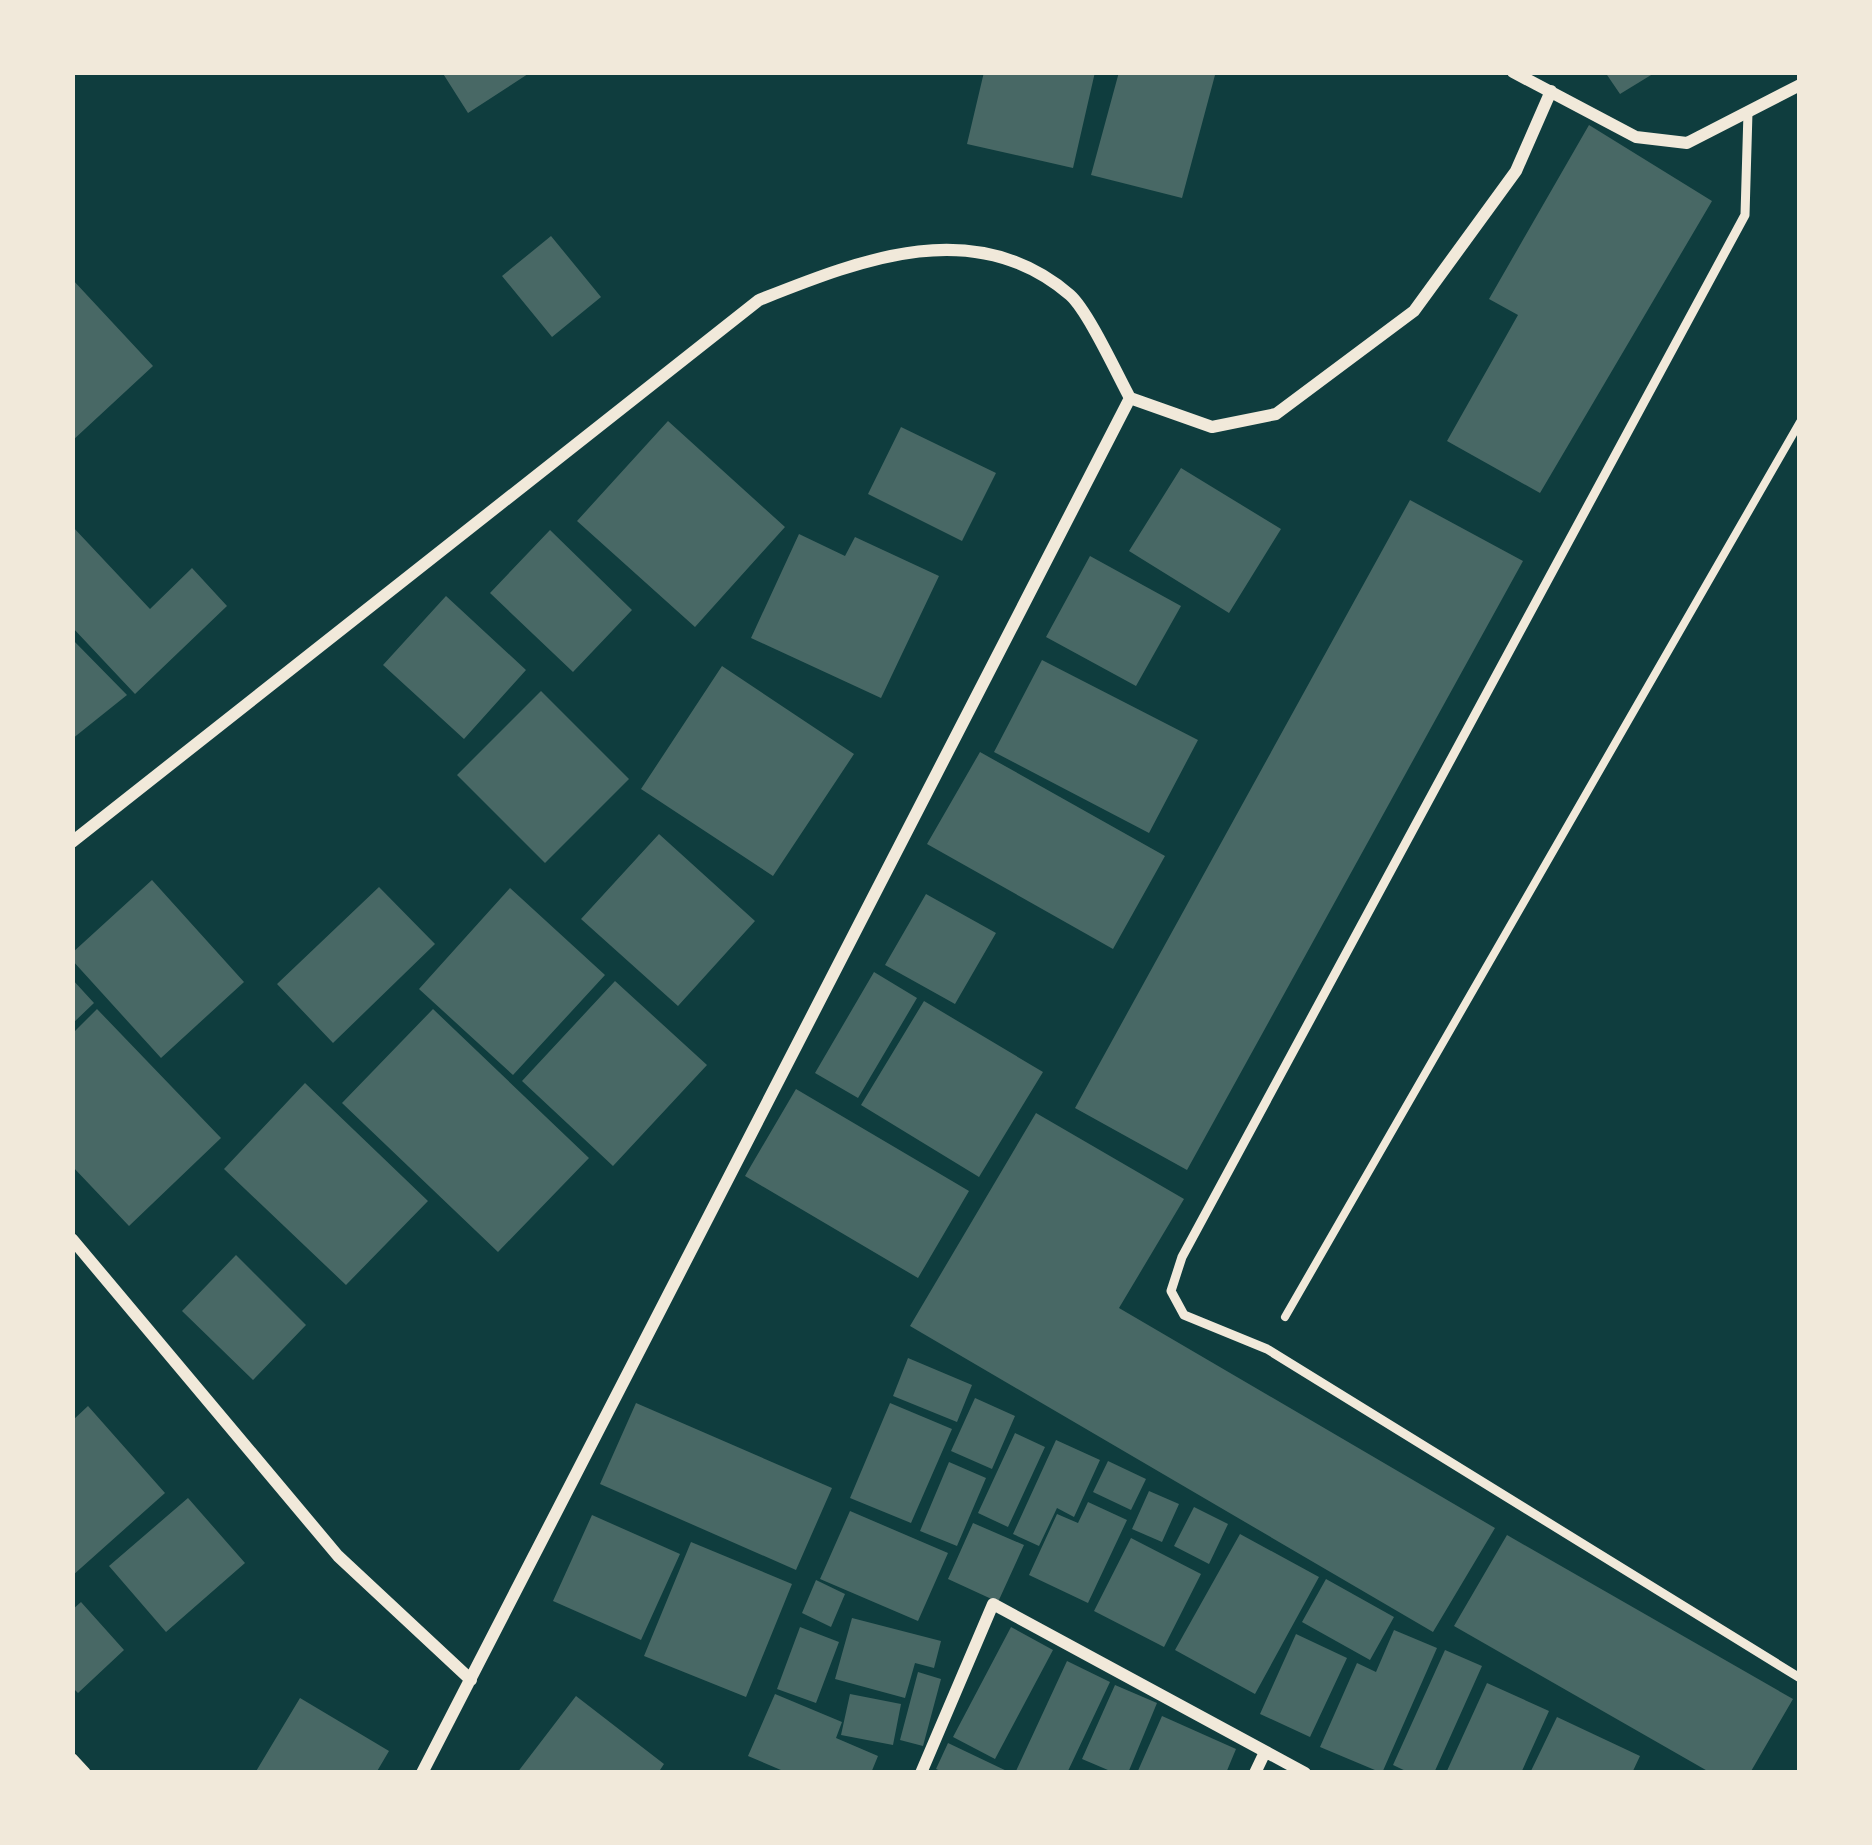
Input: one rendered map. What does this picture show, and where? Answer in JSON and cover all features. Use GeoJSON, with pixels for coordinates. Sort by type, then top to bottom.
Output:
{"type":"FeatureCollection","features":[{"type":"Feature","properties":{"kind":"street"},"geometry":{"type":"LineString","coordinates":[[1513,72],[1636,137],[1687,143],[1800,85]]}},
{"type":"Feature","properties":{"kind":"street"},"geometry":{"type":"LineString","coordinates":[[72,842],[759,301],[857,262],[926,250],[1002,254],[1072,297],[1130,398],[1212,427],[1276,414],[1414,311],[1516,171],[1551,91]]}},
{"type":"Feature","properties":{"kind":"street"},"geometry":{"type":"LineString","coordinates":[[422,1773],[1130,398]]}},
{"type":"Feature","properties":{"kind":"street"},"geometry":{"type":"LineString","coordinates":[[72,1239],[338,1556],[471,1680]]}},
{"type":"Feature","properties":{"kind":"street"},"geometry":{"type":"LineString","coordinates":[[921,1773],[993,1604],[1305,1773]]}},
{"type":"Feature","properties":{"kind":"street"},"geometry":{"type":"LineString","coordinates":[[1255,1773],[1265,1752]]}},
{"type":"Feature","properties":{"kind":"street"},"geometry":{"type":"LineString","coordinates":[[72,1759],[85,1773]]}},
{"type":"Feature","properties":{"kind":"lane"},"geometry":{"type":"LineString","coordinates":[[1748,112],[1745,215],[1182,1257],[1172,1291],[1184,1316],[1267,1349],[1800,1678]]}},
{"type":"Feature","properties":{"kind":"path"},"geometry":{"type":"LineString","coordinates":[[1267,1349],[1800,422]]}},
{"type":"Feature","properties":{"kind":"building"},"geometry":{"type":"Polygon","coordinates":[[[442,72],[531,72],[468,113],[442,72]]]}},
{"type":"Feature","properties":{"kind":"building"},"geometry":{"type":"Polygon","coordinates":[[[984,72],[1095,72],[1073,168],[967,144],[984,72]]]}},
{"type":"Feature","properties":{"kind":"building"},"geometry":{"type":"Polygon","coordinates":[[[1119,72],[1215,75],[1182,198],[1091,175],[1119,72]]]}},
{"type":"Feature","properties":{"kind":"building"},"geometry":{"type":"Polygon","coordinates":[[[1605,72],[1656,72],[1620,94],[1605,72]]]}},
{"type":"Feature","properties":{"kind":"building"},"geometry":{"type":"Polygon","coordinates":[[[1589,125],[1712,201],[1540,493],[1447,441],[1518,315],[1489,299],[1589,125]]]}},
{"type":"Feature","properties":{"kind":"building"},"geometry":{"type":"Polygon","coordinates":[[[551,236],[601,297],[552,337],[502,276],[551,236]]]}},
{"type":"Feature","properties":{"kind":"building"},"geometry":{"type":"Polygon","coordinates":[[[72,279],[153,366],[72,441],[72,279]]]}},
{"type":"Feature","properties":{"kind":"building"},"geometry":{"type":"Polygon","coordinates":[[[668,421],[785,527],[695,627],[577,521],[668,421]]]}},
{"type":"Feature","properties":{"kind":"building"},"geometry":{"type":"Polygon","coordinates":[[[901,427],[996,473],[962,541],[868,494],[901,427]]]}},
{"type":"Feature","properties":{"kind":"building"},"geometry":{"type":"Polygon","coordinates":[[[1181,468],[1281,529],[1229,613],[1129,551],[1181,468]]]}},
{"type":"Feature","properties":{"kind":"building"},"geometry":{"type":"Polygon","coordinates":[[[1410,500],[1523,561],[1187,1170],[1075,1108],[1410,500]]]}},
{"type":"Feature","properties":{"kind":"building"},"geometry":{"type":"Polygon","coordinates":[[[72,526],[150,609],[192,568],[227,606],[135,694],[72,627],[72,526]]]}},
{"type":"Feature","properties":{"kind":"building"},"geometry":{"type":"Polygon","coordinates":[[[550,530],[632,610],[573,672],[490,593],[550,530]]]}},
{"type":"Feature","properties":{"kind":"building"},"geometry":{"type":"Polygon","coordinates":[[[799,534],[845,556],[855,537],[939,576],[881,698],[751,638],[799,534]]]}},
{"type":"Feature","properties":{"kind":"building"},"geometry":{"type":"Polygon","coordinates":[[[1090,556],[1181,606],[1136,686],[1046,637],[1090,556]]]}},
{"type":"Feature","properties":{"kind":"building"},"geometry":{"type":"Polygon","coordinates":[[[446,596],[526,670],[464,739],[383,665],[446,596]]]}},
{"type":"Feature","properties":{"kind":"building"},"geometry":{"type":"Polygon","coordinates":[[[72,639],[127,695],[72,739],[72,639]]]}},
{"type":"Feature","properties":{"kind":"building"},"geometry":{"type":"Polygon","coordinates":[[[1042,660],[1198,740],[1149,833],[994,752],[1042,660]]]}},
{"type":"Feature","properties":{"kind":"building"},"geometry":{"type":"Polygon","coordinates":[[[722,666],[854,754],[773,876],[641,789],[722,666]]]}},
{"type":"Feature","properties":{"kind":"building"},"geometry":{"type":"Polygon","coordinates":[[[541,691],[629,779],[545,863],[457,775],[541,691]]]}},
{"type":"Feature","properties":{"kind":"building"},"geometry":{"type":"Polygon","coordinates":[[[980,752],[1165,856],[1113,949],[927,844],[980,752]]]}},
{"type":"Feature","properties":{"kind":"building"},"geometry":{"type":"Polygon","coordinates":[[[659,834],[755,921],[678,1006],[581,919],[659,834]]]}},
{"type":"Feature","properties":{"kind":"building"},"geometry":{"type":"Polygon","coordinates":[[[152,880],[244,982],[161,1058],[72,960],[72,953],[152,880]]]}},
{"type":"Feature","properties":{"kind":"building"},"geometry":{"type":"Polygon","coordinates":[[[379,887],[435,944],[333,1043],[277,984],[379,887]]]}},
{"type":"Feature","properties":{"kind":"building"},"geometry":{"type":"Polygon","coordinates":[[[510,888],[605,975],[513,1075],[419,989],[510,888]]]}},
{"type":"Feature","properties":{"kind":"building"},"geometry":{"type":"Polygon","coordinates":[[[926,894],[996,933],[955,1004],[885,965],[926,894]]]}},
{"type":"Feature","properties":{"kind":"building"},"geometry":{"type":"Polygon","coordinates":[[[874,972],[917,998],[858,1098],[815,1073],[874,972]]]}},
{"type":"Feature","properties":{"kind":"building"},"geometry":{"type":"Polygon","coordinates":[[[72,979],[94,1003],[72,1024],[72,979]]]}},
{"type":"Feature","properties":{"kind":"building"},"geometry":{"type":"Polygon","coordinates":[[[615,981],[707,1065],[613,1166],[522,1081],[615,981]]]}},
{"type":"Feature","properties":{"kind":"building"},"geometry":{"type":"Polygon","coordinates":[[[924,1001],[1043,1072],[979,1177],[861,1105],[924,1001]]]}},
{"type":"Feature","properties":{"kind":"building"},"geometry":{"type":"Polygon","coordinates":[[[97,1009],[221,1138],[129,1226],[72,1166],[72,1034],[97,1009]]]}},
{"type":"Feature","properties":{"kind":"building"},"geometry":{"type":"Polygon","coordinates":[[[433,1009],[589,1158],[498,1252],[342,1103],[433,1009]]]}},
{"type":"Feature","properties":{"kind":"building"},"geometry":{"type":"Polygon","coordinates":[[[305,1083],[428,1201],[346,1285],[224,1169],[305,1083]]]}},
{"type":"Feature","properties":{"kind":"building"},"geometry":{"type":"Polygon","coordinates":[[[796,1089],[969,1191],[918,1278],[745,1176],[796,1089]]]}},
{"type":"Feature","properties":{"kind":"building"},"geometry":{"type":"Polygon","coordinates":[[[1036,1113],[1184,1199],[1119,1308],[1495,1528],[1433,1632],[910,1326],[1036,1113]]]}},
{"type":"Feature","properties":{"kind":"building"},"geometry":{"type":"Polygon","coordinates":[[[236,1255],[306,1325],[253,1380],[182,1311],[236,1255]]]}},
{"type":"Feature","properties":{"kind":"building"},"geometry":{"type":"Polygon","coordinates":[[[908,1358],[972,1385],[957,1422],[893,1396],[908,1358]]]}},
{"type":"Feature","properties":{"kind":"building"},"geometry":{"type":"Polygon","coordinates":[[[975,1398],[1015,1416],[992,1469],[951,1451],[975,1398]]]}},
{"type":"Feature","properties":{"kind":"building"},"geometry":{"type":"Polygon","coordinates":[[[636,1403],[832,1488],[796,1570],[600,1484],[636,1403]]]}},
{"type":"Feature","properties":{"kind":"building"},"geometry":{"type":"Polygon","coordinates":[[[890,1403],[952,1429],[911,1523],[850,1498],[890,1403]]]}},
{"type":"Feature","properties":{"kind":"building"},"geometry":{"type":"Polygon","coordinates":[[[88,1406],[165,1493],[72,1576],[72,1421],[88,1406]]]}},
{"type":"Feature","properties":{"kind":"building"},"geometry":{"type":"Polygon","coordinates":[[[1015,1433],[1045,1447],[1008,1527],[978,1513],[1015,1433]]]}},
{"type":"Feature","properties":{"kind":"building"},"geometry":{"type":"Polygon","coordinates":[[[1056,1440],[1100,1460],[1074,1517],[1057,1508],[1039,1546],[1013,1534],[1056,1440]]]}},
{"type":"Feature","properties":{"kind":"building"},"geometry":{"type":"Polygon","coordinates":[[[1108,1461],[1146,1479],[1131,1510],[1093,1492],[1108,1461]]]}},
{"type":"Feature","properties":{"kind":"building"},"geometry":{"type":"Polygon","coordinates":[[[949,1462],[986,1478],[957,1546],[920,1531],[949,1462]]]}},
{"type":"Feature","properties":{"kind":"building"},"geometry":{"type":"Polygon","coordinates":[[[1149,1491],[1179,1504],[1162,1542],[1132,1529],[1149,1491]]]}},
{"type":"Feature","properties":{"kind":"building"},"geometry":{"type":"Polygon","coordinates":[[[188,1498],[245,1563],[166,1632],[109,1566],[188,1498]]]}},
{"type":"Feature","properties":{"kind":"building"},"geometry":{"type":"Polygon","coordinates":[[[1088,1502],[1127,1520],[1088,1603],[1029,1575],[1057,1514],[1078,1523],[1088,1502]]]}},
{"type":"Feature","properties":{"kind":"building"},"geometry":{"type":"Polygon","coordinates":[[[1194,1507],[1228,1524],[1209,1564],[1174,1546],[1194,1507]]]}},
{"type":"Feature","properties":{"kind":"building"},"geometry":{"type":"Polygon","coordinates":[[[850,1511],[948,1553],[918,1621],[820,1579],[850,1511]]]}},
{"type":"Feature","properties":{"kind":"building"},"geometry":{"type":"Polygon","coordinates":[[[592,1515],[680,1554],[641,1640],[553,1601],[592,1515]]]}},
{"type":"Feature","properties":{"kind":"building"},"geometry":{"type":"Polygon","coordinates":[[[973,1523],[1024,1545],[998,1602],[948,1579],[973,1523]]]}},
{"type":"Feature","properties":{"kind":"building"},"geometry":{"type":"Polygon","coordinates":[[[1240,1534],[1319,1577],[1255,1694],[1175,1650],[1240,1534]]]}},
{"type":"Feature","properties":{"kind":"building"},"geometry":{"type":"Polygon","coordinates":[[[1507,1535],[1793,1699],[1750,1773],[1711,1773],[1454,1626],[1507,1535]]]}},
{"type":"Feature","properties":{"kind":"building"},"geometry":{"type":"Polygon","coordinates":[[[1131,1538],[1201,1574],[1164,1647],[1094,1611],[1131,1538]]]}},
{"type":"Feature","properties":{"kind":"building"},"geometry":{"type":"Polygon","coordinates":[[[691,1542],[792,1584],[746,1697],[644,1656],[691,1542]]]}},
{"type":"Feature","properties":{"kind":"building"},"geometry":{"type":"Polygon","coordinates":[[[1326,1579],[1394,1617],[1370,1660],[1302,1622],[1326,1579]]]}},
{"type":"Feature","properties":{"kind":"building"},"geometry":{"type":"Polygon","coordinates":[[[816,1580],[845,1594],[831,1627],[802,1613],[816,1580]]]}},
{"type":"Feature","properties":{"kind":"building"},"geometry":{"type":"Polygon","coordinates":[[[81,1602],[124,1650],[78,1693],[72,1687],[72,1610],[81,1602]]]}},
{"type":"Feature","properties":{"kind":"building"},"geometry":{"type":"Polygon","coordinates":[[[852,1618],[941,1641],[934,1668],[915,1663],[905,1698],[835,1679],[852,1618]]]}},
{"type":"Feature","properties":{"kind":"building"},"geometry":{"type":"Polygon","coordinates":[[[800,1627],[839,1642],[816,1703],[777,1689],[800,1627]]]}},
{"type":"Feature","properties":{"kind":"building"},"geometry":{"type":"Polygon","coordinates":[[[1011,1627],[1053,1650],[995,1759],[953,1737],[1011,1627]]]}},
{"type":"Feature","properties":{"kind":"building"},"geometry":{"type":"Polygon","coordinates":[[[1394,1630],[1437,1648],[1382,1773],[1320,1747],[1357,1663],[1376,1672],[1394,1630]]]}},
{"type":"Feature","properties":{"kind":"building"},"geometry":{"type":"Polygon","coordinates":[[[1296,1634],[1347,1658],[1310,1737],[1260,1714],[1296,1634]]]}},
{"type":"Feature","properties":{"kind":"building"},"geometry":{"type":"Polygon","coordinates":[[[1445,1650],[1482,1666],[1434,1773],[1410,1773],[1393,1765],[1445,1650]]]}},
{"type":"Feature","properties":{"kind":"building"},"geometry":{"type":"Polygon","coordinates":[[[1067,1661],[1110,1682],[1067,1773],[1020,1773],[1016,1771],[1067,1661]]]}},
{"type":"Feature","properties":{"kind":"building"},"geometry":{"type":"Polygon","coordinates":[[[918,1672],[941,1679],[923,1746],[900,1740],[918,1672]]]}},
{"type":"Feature","properties":{"kind":"building"},"geometry":{"type":"Polygon","coordinates":[[[1487,1683],[1549,1711],[1521,1773],[1446,1773],[1487,1683]]]}},
{"type":"Feature","properties":{"kind":"building"},"geometry":{"type":"Polygon","coordinates":[[[1115,1685],[1157,1703],[1128,1773],[1115,1773],[1082,1759],[1115,1685]]]}},
{"type":"Feature","properties":{"kind":"building"},"geometry":{"type":"Polygon","coordinates":[[[775,1694],[842,1722],[836,1738],[878,1756],[871,1773],[788,1773],[748,1756],[775,1694]]]}},
{"type":"Feature","properties":{"kind":"building"},"geometry":{"type":"Polygon","coordinates":[[[850,1694],[901,1704],[893,1745],[841,1735],[850,1694]]]}},
{"type":"Feature","properties":{"kind":"building"},"geometry":{"type":"Polygon","coordinates":[[[576,1696],[664,1764],[658,1773],[517,1773],[576,1696]]]}},
{"type":"Feature","properties":{"kind":"building"},"geometry":{"type":"Polygon","coordinates":[[[300,1698],[389,1751],[376,1773],[255,1773],[300,1698]]]}},
{"type":"Feature","properties":{"kind":"building"},"geometry":{"type":"Polygon","coordinates":[[[1162,1716],[1236,1749],[1226,1773],[1137,1773],[1162,1716]]]}},
{"type":"Feature","properties":{"kind":"building"},"geometry":{"type":"Polygon","coordinates":[[[1557,1717],[1640,1756],[1632,1773],[1530,1773],[1557,1717]]]}},
{"type":"Feature","properties":{"kind":"building"},"geometry":{"type":"Polygon","coordinates":[[[948,1743],[1011,1773],[936,1769],[948,1743]]]}}]}
